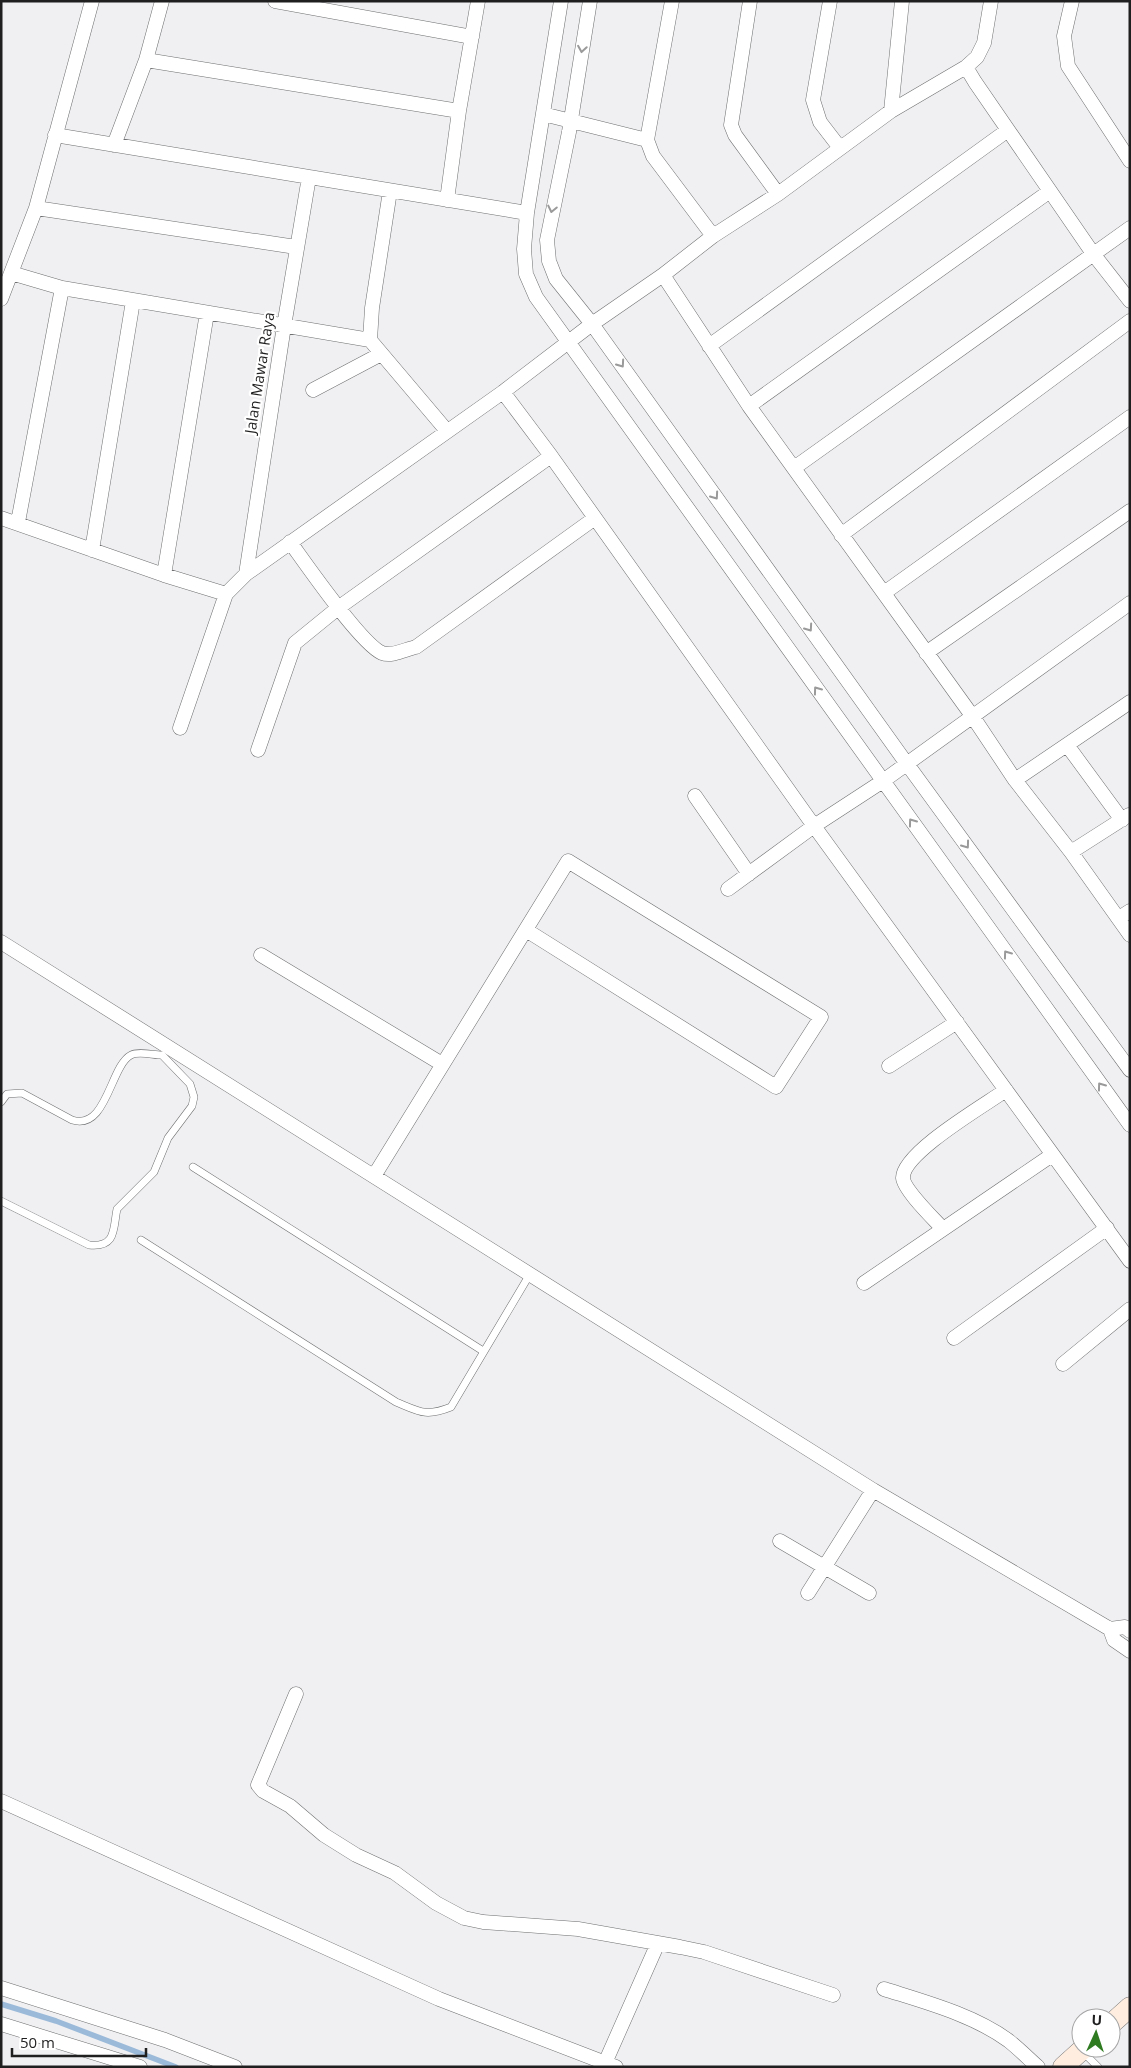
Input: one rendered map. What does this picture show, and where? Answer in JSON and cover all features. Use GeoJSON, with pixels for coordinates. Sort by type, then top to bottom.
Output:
{"type":"FeatureCollection","features":[{"type":"Feature","properties":{"kind":"main road"},"geometry":{"type":"LineString","coordinates":[[1064,2067],[1073,2058]]}},
{"type":"Feature","properties":{"kind":"street"},"geometry":{"type":"LineString","coordinates":[[1,299],[36,208],[92,1]]}},
{"type":"Feature","properties":{"kind":"street"},"geometry":{"type":"LineString","coordinates":[[114,145],[146,60],[162,1]]}},
{"type":"Feature","properties":{"kind":"street"},"geometry":{"type":"LineString","coordinates":[[275,1],[472,37]]}},
{"type":"Feature","properties":{"kind":"street"},"geometry":{"type":"LineString","coordinates":[[447,200],[458,111],[478,1]]}},
{"type":"Feature","properties":{"kind":"street"},"geometry":{"type":"LineString","coordinates":[[561,1],[527,214],[524,249],[526,274],[536,297],[1130,1125]]}},
{"type":"Feature","properties":{"kind":"street"},"geometry":{"type":"LineString","coordinates":[[590,1],[570,122],[551,215],[548,240],[549,261],[556,279],[592,324],[907,764],[1130,1070]]}},
{"type":"Feature","properties":{"kind":"street"},"geometry":{"type":"LineString","coordinates":[[672,1],[647,140],[653,156],[714,236]]}},
{"type":"Feature","properties":{"kind":"street"},"geometry":{"type":"LineString","coordinates":[[750,1],[731,125],[735,135],[778,194]]}},
{"type":"Feature","properties":{"kind":"street"},"geometry":{"type":"LineString","coordinates":[[830,1],[813,100],[820,122],[840,148]]}},
{"type":"Feature","properties":{"kind":"street"},"geometry":{"type":"LineString","coordinates":[[891,111],[902,1]]}},
{"type":"Feature","properties":{"kind":"street"},"geometry":{"type":"LineString","coordinates":[[180,728],[226,594],[246,574],[503,392],[592,324],[663,275],[714,236],[778,194],[891,111],[966,67],[977,57],[984,43],[991,1]]}},
{"type":"Feature","properties":{"kind":"street"},"geometry":{"type":"LineString","coordinates":[[1072,1],[1064,36],[1068,66],[1130,160]]}},
{"type":"Feature","properties":{"kind":"street"},"geometry":{"type":"LineString","coordinates":[[146,60],[458,111]]}},
{"type":"Feature","properties":{"kind":"street"},"geometry":{"type":"LineString","coordinates":[[966,67],[1094,255],[1130,301]]}},
{"type":"Feature","properties":{"kind":"street"},"geometry":{"type":"LineString","coordinates":[[543,114],[647,140]]}},
{"type":"Feature","properties":{"kind":"street"},"geometry":{"type":"LineString","coordinates":[[709,346],[1008,130]]}},
{"type":"Feature","properties":{"kind":"street"},"geometry":{"type":"LineString","coordinates":[[55,135],[527,214]]}},
{"type":"Feature","properties":{"kind":"street","name":"Jalan Mawar Raya"},"geometry":{"type":"LineString","coordinates":[[246,574],[296,247],[309,177]]}},
{"type":"Feature","properties":{"kind":"street"},"geometry":{"type":"LineString","coordinates":[[390,191],[372,308],[370,340],[447,432]]}},
{"type":"Feature","properties":{"kind":"street"},"geometry":{"type":"LineString","coordinates":[[749,406],[1050,191]]}},
{"type":"Feature","properties":{"kind":"street"},"geometry":{"type":"LineString","coordinates":[[36,208],[296,247]]}},
{"type":"Feature","properties":{"kind":"street"},"geometry":{"type":"LineString","coordinates":[[794,468],[1130,228]]}},
{"type":"Feature","properties":{"kind":"street"},"geometry":{"type":"LineString","coordinates":[[12,273],[62,288],[370,340]]}},
{"type":"Feature","properties":{"kind":"street"},"geometry":{"type":"LineString","coordinates":[[663,275],[749,406],[973,717],[1015,780],[1071,852],[1124,914],[1130,935]]}},
{"type":"Feature","properties":{"kind":"street"},"geometry":{"type":"LineString","coordinates":[[18,522],[62,288]]}},
{"type":"Feature","properties":{"kind":"street"},"geometry":{"type":"LineString","coordinates":[[92,550],[133,301]]}},
{"type":"Feature","properties":{"kind":"street"},"geometry":{"type":"LineString","coordinates":[[164,575],[207,314]]}},
{"type":"Feature","properties":{"kind":"street"},"geometry":{"type":"LineString","coordinates":[[841,535],[1130,321]]}},
{"type":"Feature","properties":{"kind":"street"},"geometry":{"type":"LineString","coordinates":[[313,390],[381,354]]}},
{"type":"Feature","properties":{"kind":"street"},"geometry":{"type":"LineString","coordinates":[[503,392],[551,456],[814,826],[1130,1261]]}},
{"type":"Feature","properties":{"kind":"street"},"geometry":{"type":"LineString","coordinates":[[884,593],[1130,417]]}},
{"type":"Feature","properties":{"kind":"street"},"geometry":{"type":"LineString","coordinates":[[258,750],[295,643],[338,608],[551,456]]}},
{"type":"Feature","properties":{"kind":"street"},"geometry":{"type":"LineString","coordinates":[[926,653],[1130,512]]}},
{"type":"Feature","properties":{"kind":"street"},"geometry":{"type":"LineString","coordinates":[[1,518],[18,522],[164,575],[226,594]]}},
{"type":"Feature","properties":{"kind":"street"},"geometry":{"type":"LineString","coordinates":[[290,542],[338,608],[380,652],[391,654],[416,647],[595,518]]}},
{"type":"Feature","properties":{"kind":"street"},"geometry":{"type":"LineString","coordinates":[[728,889],[814,826],[883,781],[1130,604]]}},
{"type":"Feature","properties":{"kind":"street"},"geometry":{"type":"LineString","coordinates":[[1015,780],[1130,702]]}},
{"type":"Feature","properties":{"kind":"street"},"geometry":{"type":"LineString","coordinates":[[1067,745],[1126,817],[1071,852]]}},
{"type":"Feature","properties":{"kind":"street"},"geometry":{"type":"LineString","coordinates":[[695,796],[749,874]]}},
{"type":"Feature","properties":{"kind":"street"},"geometry":{"type":"LineString","coordinates":[[374,1176],[568,861],[821,1017],[776,1087],[526,930]]}},
{"type":"Feature","properties":{"kind":"street"},"geometry":{"type":"LineString","coordinates":[[1,942],[164,1049],[374,1176],[873,1490],[1110,1629],[1125,1627],[1130,1630]]}},
{"type":"Feature","properties":{"kind":"street"},"geometry":{"type":"LineString","coordinates":[[261,955],[442,1064]]}},
{"type":"Feature","properties":{"kind":"street"},"geometry":{"type":"LineString","coordinates":[[889,1066],[957,1022]]}},
{"type":"Feature","properties":{"kind":"street"},"geometry":{"type":"LineString","coordinates":[[943,1229],[905,1184],[905,1168],[912,1158],[926,1146],[1006,1090]]}},
{"type":"Feature","properties":{"kind":"street"},"geometry":{"type":"LineString","coordinates":[[864,1283],[1052,1155]]}},
{"type":"Feature","properties":{"kind":"street"},"geometry":{"type":"LineString","coordinates":[[954,1338],[1107,1228]]}},
{"type":"Feature","properties":{"kind":"street"},"geometry":{"type":"LineString","coordinates":[[1063,1364],[1130,1309]]}},
{"type":"Feature","properties":{"kind":"street"},"geometry":{"type":"LineString","coordinates":[[808,1593],[873,1490]]}},
{"type":"Feature","properties":{"kind":"street"},"geometry":{"type":"LineString","coordinates":[[780,1541],[869,1593]]}},
{"type":"Feature","properties":{"kind":"street"},"geometry":{"type":"LineString","coordinates":[[1110,1629],[1114,1640],[1130,1651]]}},
{"type":"Feature","properties":{"kind":"street"},"geometry":{"type":"LineString","coordinates":[[296,1694],[258,1784],[263,1791],[290,1806],[324,1835],[356,1855],[395,1872],[436,1904],[464,1918],[578,1929],[704,1952],[833,1995]]}},
{"type":"Feature","properties":{"kind":"street"},"geometry":{"type":"LineString","coordinates":[[1,1801],[439,1999],[610,2065],[658,1943]]}},
{"type":"Feature","properties":{"kind":"street"},"geometry":{"type":"LineString","coordinates":[[1,1988],[156,2038],[236,2067]]}},
{"type":"Feature","properties":{"kind":"street"},"geometry":{"type":"LineString","coordinates":[[884,1989],[926,2002],[972,2021],[1008,2040],[1038,2067]]}},
{"type":"Feature","properties":{"kind":"street"},"geometry":{"type":"LineString","coordinates":[[1,2024],[140,2067]]}},
{"type":"Feature","properties":{"kind":"lane"},"geometry":{"type":"LineString","coordinates":[[1,1102],[7,1094],[22,1093],[79,1122],[95,1114],[103,1103],[124,1060],[133,1054],[164,1049],[190,1084],[194,1097],[192,1106],[168,1138],[154,1172],[117,1209],[115,1228],[106,1244],[99,1246],[89,1245],[1,1201]]}},
{"type":"Feature","properties":{"kind":"lane"},"geometry":{"type":"LineString","coordinates":[[192,1167],[483,1351]]}},
{"type":"Feature","properties":{"kind":"lane"},"geometry":{"type":"LineString","coordinates":[[141,1240],[396,1402],[424,1414],[436,1413],[451,1407],[530,1274]]}},
{"type":"Feature","properties":{"kind":"waterway"},"geometry":{"type":"LineString","coordinates":[[1,2004],[56,2021],[176,2067]]}}]}
